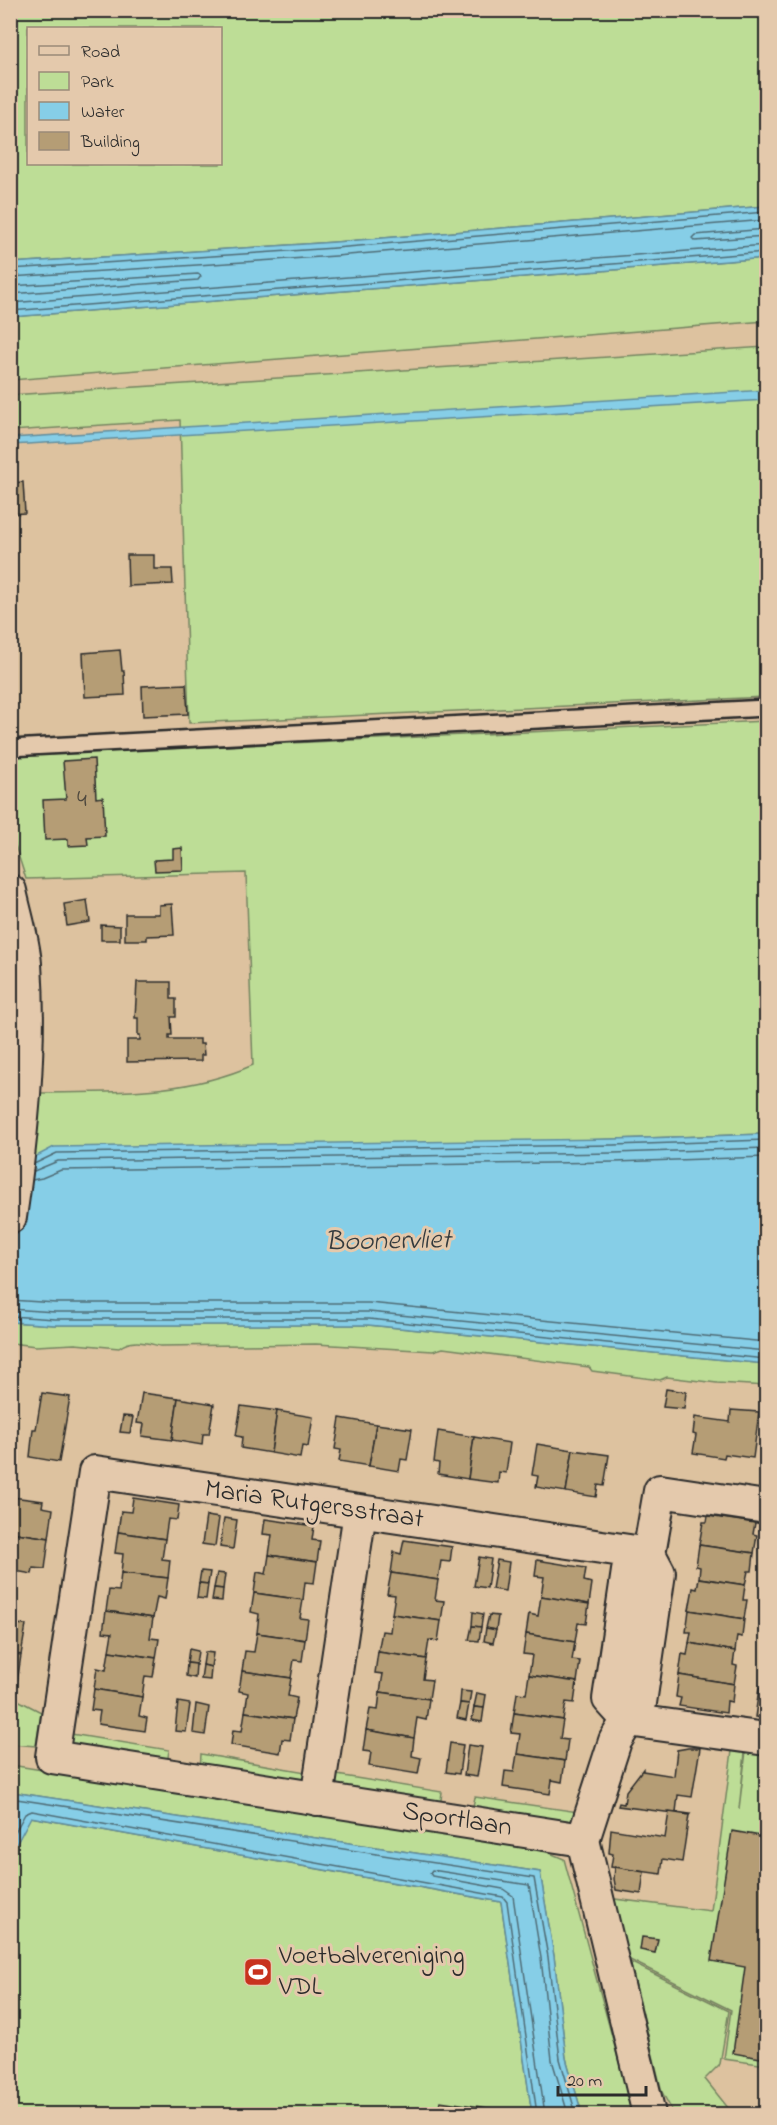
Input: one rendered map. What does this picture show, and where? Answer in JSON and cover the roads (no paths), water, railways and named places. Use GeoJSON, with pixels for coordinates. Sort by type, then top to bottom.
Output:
{"type":"FeatureCollection","features":[{"type":"Feature","properties":{"kind":"street"},"geometry":{"type":"LineString","coordinates":[[10,891],[24,961],[19,1014],[19,1155],[10,1217]]}},
{"type":"Feature","properties":{"kind":"street","name":"Maria Rutgersstraat"},"geometry":{"type":"LineString","coordinates":[[52,1757],[95,1473],[649,1554]]}},
{"type":"Feature","properties":{"kind":"street"},"geometry":{"type":"LineString","coordinates":[[649,2115],[584,1840],[615,1741],[640,1703],[659,1573],[649,1554],[660,1491],[766,1507]]}},
{"type":"Feature","properties":{"kind":"street"},"geometry":{"type":"LineString","coordinates":[[317,1798],[360,1512]]}},
{"type":"Feature","properties":{"kind":"street"},"geometry":{"type":"LineString","coordinates":[[628,1720],[766,1739]]}},
{"type":"Feature","properties":{"kind":"street","name":"Sportlaan"},"geometry":{"type":"LineString","coordinates":[[52,1757],[584,1840]]}},
{"type":"Feature","properties":{"kind":"lane"},"geometry":{"type":"LineString","coordinates":[[10,748],[766,708]]}},
{"type":"Feature","properties":{"kind":"water"},"geometry":{"type":"Polygon","coordinates":[[[766,206],[766,258],[11,317],[11,263],[335,242],[766,206]]]}},
{"type":"Feature","properties":{"kind":"water"},"geometry":{"type":"Polygon","coordinates":[[[766,390],[766,400],[11,445],[11,438],[766,390]]]}},
{"type":"Feature","properties":{"kind":"water","name":"Boonervliet"},"geometry":{"type":"Polygon","coordinates":[[[766,1134],[766,1364],[368,1325],[55,1325],[11,1322],[13,1305],[11,1305],[11,1157],[33,1158],[54,1147],[614,1139],[766,1134]]]}},
{"type":"Feature","properties":{"kind":"water"},"geometry":{"type":"Polygon","coordinates":[[[12,1792],[540,1872],[554,1956],[566,2058],[582,2114],[532,2114],[501,1902],[31,1817],[11,1854],[12,1792]]]}},
{"type":"Feature","properties":{"kind":"place","name":"Voetbalvereniging VDL"},"geometry":{"type":"Point","coordinates":[258,1972]}}]}
